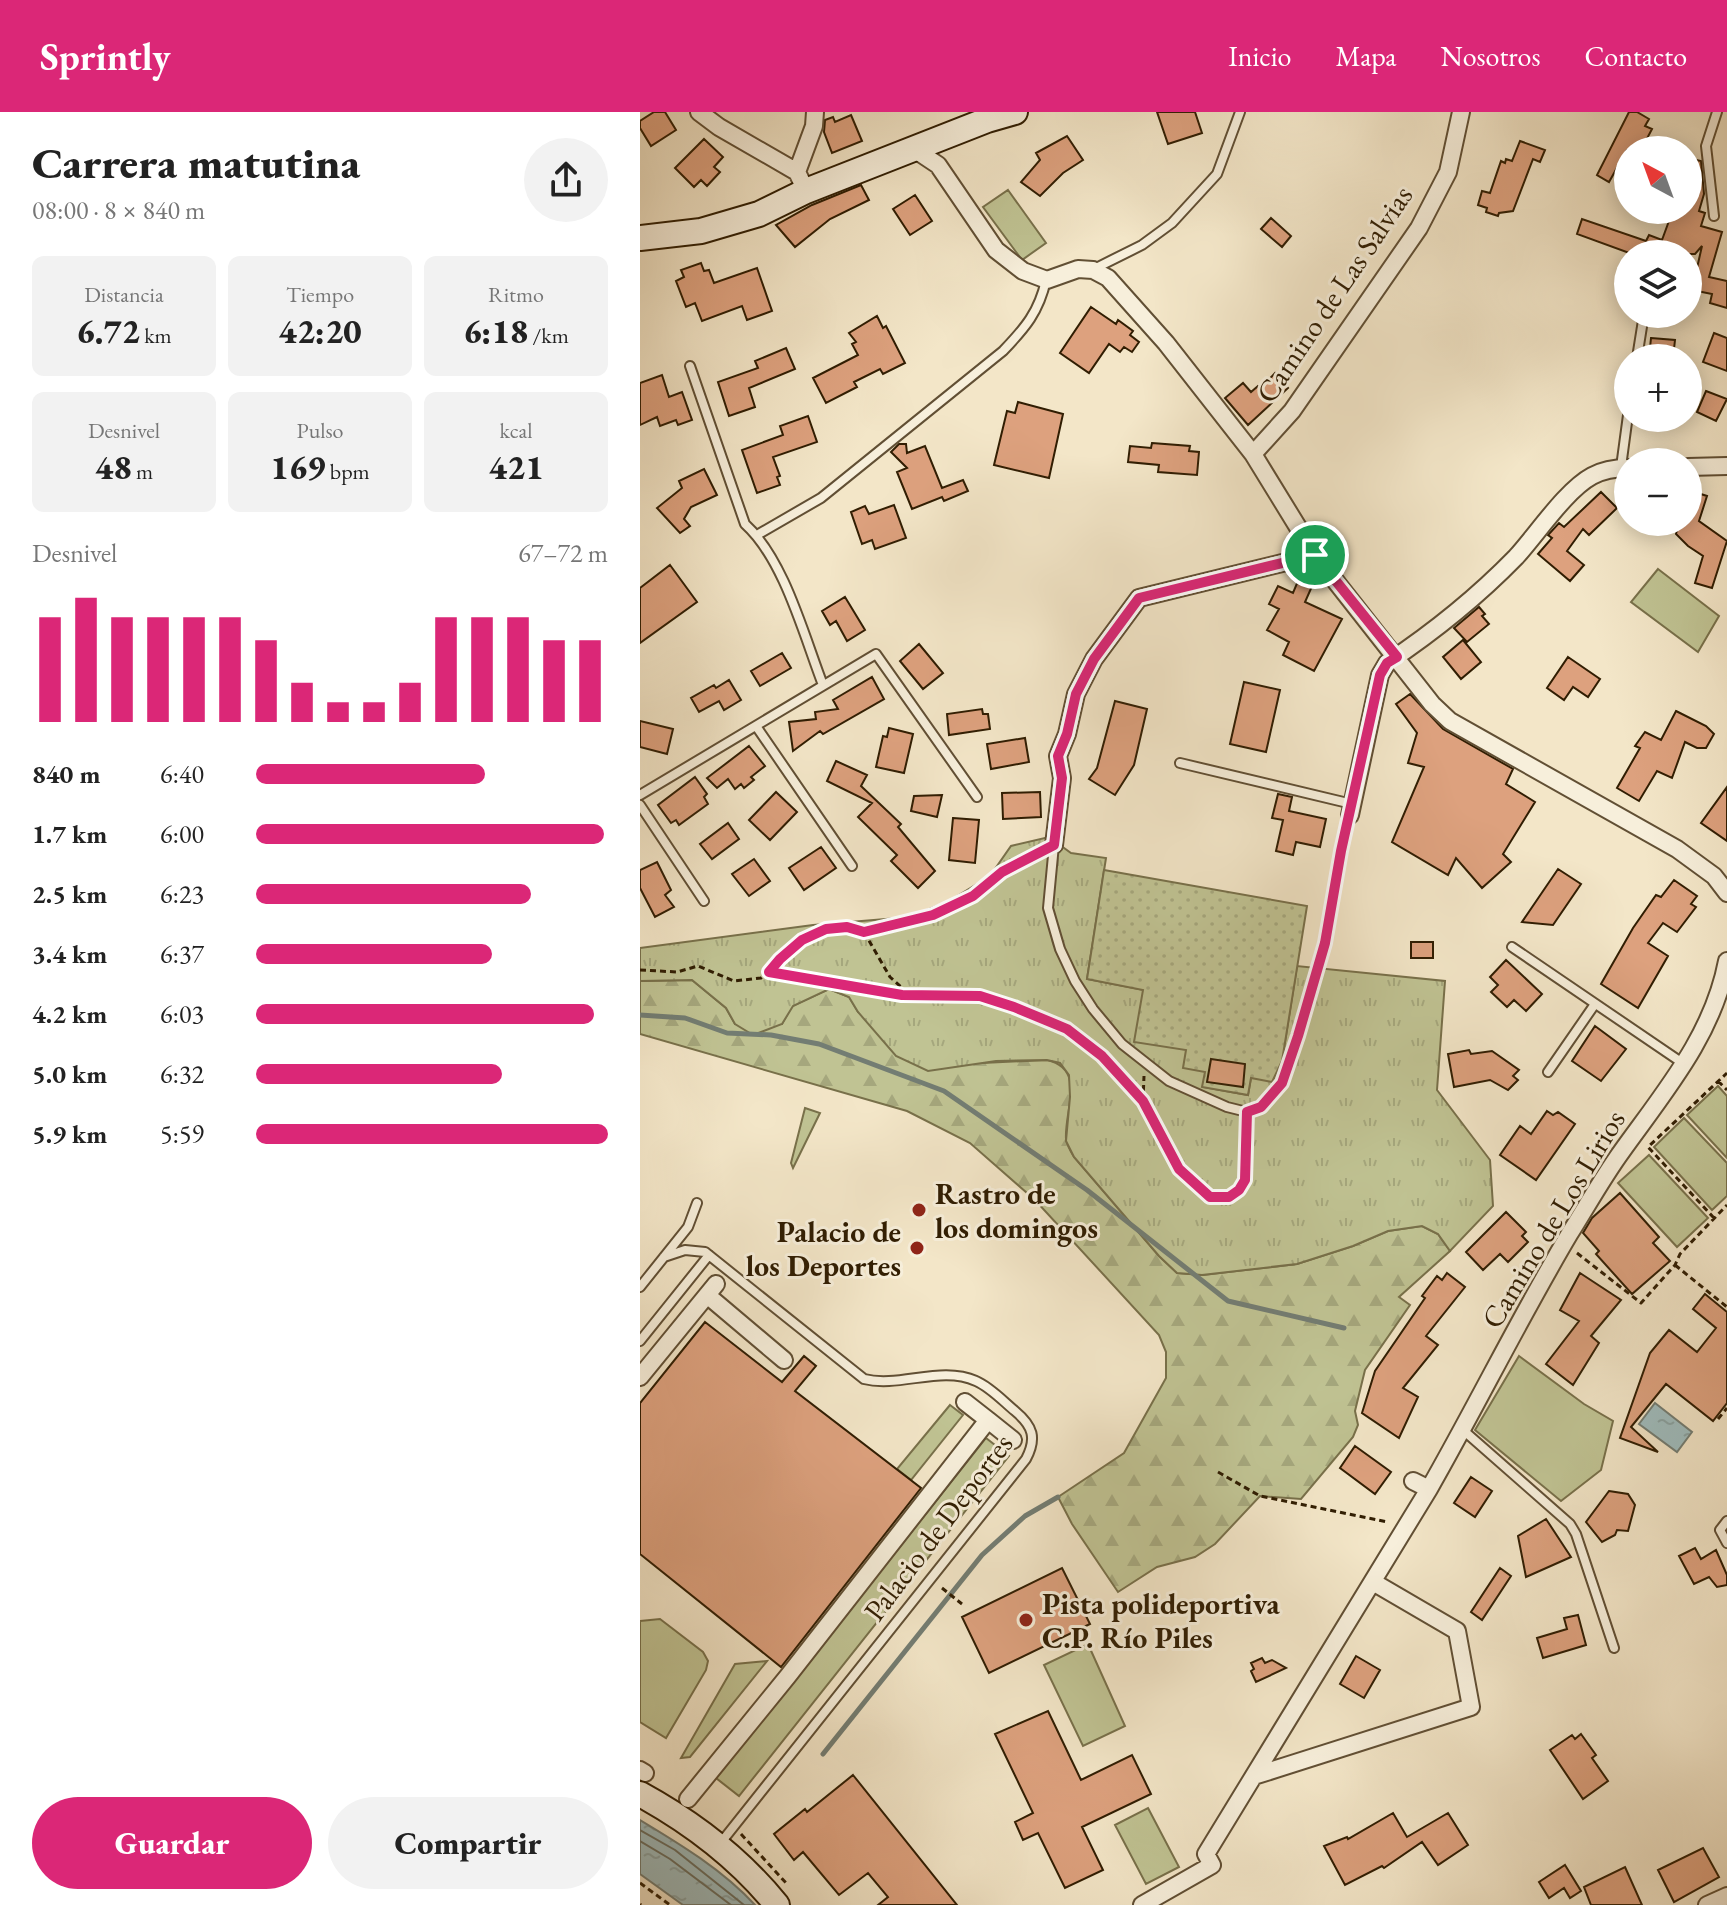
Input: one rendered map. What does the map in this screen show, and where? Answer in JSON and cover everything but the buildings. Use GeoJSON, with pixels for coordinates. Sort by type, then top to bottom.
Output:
{"type":"FeatureCollection","features":[{"type":"Feature","properties":{"kind":"street"},"geometry":{"type":"LineString","coordinates":[[699,112],[802,182]]}},
{"type":"Feature","properties":{"kind":"street"},"geometry":{"type":"LineString","coordinates":[[802,182],[815,112]]}},
{"type":"Feature","properties":{"kind":"street"},"geometry":{"type":"LineString","coordinates":[[640,238],[701,231],[759,214],[802,182],[914,149],[988,116],[1015,112]]}},
{"type":"Feature","properties":{"kind":"street","name":"Camino de Las Salvias"},"geometry":{"type":"LineString","coordinates":[[1253,454],[1292,411],[1419,228],[1448,172],[1461,112]]}},
{"type":"Feature","properties":{"kind":"street"},"geometry":{"type":"LineString","coordinates":[[914,149],[938,165],[996,250],[1023,271],[1047,280],[1078,269],[1093,270],[1108,278],[1166,343],[1253,454],[1315,555],[1432,704],[1450,721],[1677,849],[1714,876],[1727,893]]}},
{"type":"Feature","properties":{"kind":"street"},"geometry":{"type":"LineString","coordinates":[[1702,466],[1727,465]]}},
{"type":"Feature","properties":{"kind":"street"},"geometry":{"type":"LineString","coordinates":[[1351,810],[1380,675],[1387,663],[1463,604],[1515,557],[1591,476],[1614,471]]}},
{"type":"Feature","properties":{"kind":"street"},"geometry":{"type":"LineString","coordinates":[[1054,845],[1062,778],[1058,756],[1067,734],[1076,694],[1094,659],[1139,598],[1315,555]]}},
{"type":"Feature","properties":{"kind":"street","name":"Camino de Los Lirios"},"geometry":{"type":"LineString","coordinates":[[1142,1905],[1212,1865],[1205,1855],[1408,1526],[1565,1242],[1619,1154],[1684,1064],[1721,994],[1727,961]]}},
{"type":"Feature","properties":{"kind":"street"},"geometry":{"type":"LineString","coordinates":[[640,1377],[711,1290],[784,1360]]}},
{"type":"Feature","properties":{"kind":"street"},"geometry":{"type":"LineString","coordinates":[[965,1402],[1013,1440]]}},
{"type":"Feature","properties":{"kind":"street"},"geometry":{"type":"LineString","coordinates":[[688,1799],[988,1420]]}},
{"type":"Feature","properties":{"kind":"street"},"geometry":{"type":"LineString","coordinates":[[1413,1481],[1429,1489]]}},
{"type":"Feature","properties":{"kind":"street"},"geometry":{"type":"LineString","coordinates":[[1254,1776],[1471,1707],[1457,1631],[1373,1582]]}},
{"type":"Feature","properties":{"kind":"street"},"geometry":{"type":"LineString","coordinates":[[642,1779],[680,1818],[719,1845],[752,1874],[777,1905]]}},
{"type":"Feature","properties":{"kind":"street"},"geometry":{"type":"LineString","coordinates":[[1707,1905],[1727,1896]]}},
{"type":"Feature","properties":{"kind":"lane"},"geometry":{"type":"LineString","coordinates":[[1093,270],[1142,245],[1172,223],[1217,174],[1240,112]]}},
{"type":"Feature","properties":{"kind":"lane"},"geometry":{"type":"LineString","coordinates":[[1714,216],[1706,146],[1717,112]]}},
{"type":"Feature","properties":{"kind":"lane"},"geometry":{"type":"LineString","coordinates":[[757,535],[821,498],[1003,351],[1023,330],[1041,303],[1047,280]]}},
{"type":"Feature","properties":{"kind":"lane"},"geometry":{"type":"LineString","coordinates":[[690,366],[745,524],[757,535],[774,560],[823,685]]}},
{"type":"Feature","properties":{"kind":"lane"},"geometry":{"type":"LineString","coordinates":[[640,795],[876,654],[977,797]]}},
{"type":"Feature","properties":{"kind":"lane"},"geometry":{"type":"LineString","coordinates":[[756,726],[852,866]]}},
{"type":"Feature","properties":{"kind":"lane"},"geometry":{"type":"LineString","coordinates":[[1054,845],[1048,908],[1060,949],[1093,1009],[1122,1044],[1169,1081],[1227,1107],[1247,1112],[1261,1107],[1282,1083],[1325,943],[1351,810],[1180,763]]}},
{"type":"Feature","properties":{"kind":"lane"},"geometry":{"type":"LineString","coordinates":[[640,805],[704,901]]}},
{"type":"Feature","properties":{"kind":"lane"},"geometry":{"type":"LineString","coordinates":[[1512,947],[1684,1064]]}},
{"type":"Feature","properties":{"kind":"lane"},"geometry":{"type":"LineString","coordinates":[[1548,1072],[1595,1004]]}},
{"type":"Feature","properties":{"kind":"lane"},"geometry":{"type":"LineString","coordinates":[[640,1287],[688,1227],[697,1203]]}},
{"type":"Feature","properties":{"kind":"lane"},"geometry":{"type":"LineString","coordinates":[[640,1341],[707,1254],[685,1250],[664,1257]]}},
{"type":"Feature","properties":{"kind":"lane","name":"Palacio de Deportes"},"geometry":{"type":"LineString","coordinates":[[707,1254],[864,1379],[880,1383],[964,1376],[980,1382],[1028,1422],[1033,1434],[1033,1446],[1026,1459],[719,1845]]}},
{"type":"Feature","properties":{"kind":"lane"},"geometry":{"type":"LineString","coordinates":[[1463,1430],[1570,1524],[1614,1648]]}},
{"type":"Feature","properties":{"kind":"lane"},"geometry":{"type":"LineString","coordinates":[[1727,1521],[1720,1530],[1727,1543]]}},
{"type":"Feature","properties":{"kind":"path"},"geometry":{"type":"LineString","coordinates":[[640,970],[677,972],[698,966],[734,981],[761,978],[802,940],[826,929],[847,927],[864,932],[933,915],[973,896],[1002,872],[1054,845]]}},
{"type":"Feature","properties":{"kind":"path"},"geometry":{"type":"LineString","coordinates":[[864,932],[890,977],[910,995]]}},
{"type":"Feature","properties":{"kind":"path"},"geometry":{"type":"LineString","coordinates":[[769,972],[910,995],[980,996],[1067,1029],[1102,1056],[1143,1101],[1179,1169],[1210,1197],[1229,1197],[1239,1190],[1245,1180],[1247,1112]]}},
{"type":"Feature","properties":{"kind":"path"},"geometry":{"type":"LineString","coordinates":[[1143,1101],[1145,1075],[1150,1066]]}},
{"type":"Feature","properties":{"kind":"path"},"geometry":{"type":"LineString","coordinates":[[1714,1218],[1648,1147],[1727,1073]]}},
{"type":"Feature","properties":{"kind":"path"},"geometry":{"type":"LineString","coordinates":[[1718,1081],[1727,1090]]}},
{"type":"Feature","properties":{"kind":"path"},"geometry":{"type":"LineString","coordinates":[[1565,1242],[1641,1303],[1675,1265],[1680,1254],[1727,1205]]}},
{"type":"Feature","properties":{"kind":"path"},"geometry":{"type":"LineString","coordinates":[[1675,1265],[1727,1307]]}},
{"type":"Feature","properties":{"kind":"path"},"geometry":{"type":"LineString","coordinates":[[1718,1419],[1727,1408]]}},
{"type":"Feature","properties":{"kind":"path"},"geometry":{"type":"LineString","coordinates":[[1218,1472],[1260,1496],[1408,1526]]}},
{"type":"Feature","properties":{"kind":"path"},"geometry":{"type":"LineString","coordinates":[[943,1589],[962,1604]]}},
{"type":"Feature","properties":{"kind":"path"},"geometry":{"type":"LineString","coordinates":[[640,1883],[670,1905]]}},
{"type":"Feature","properties":{"kind":"green space"},"geometry":{"type":"Polygon","coordinates":[[[1008,190],[1046,243],[1022,260],[983,207],[1008,190]]]}},
{"type":"Feature","properties":{"kind":"green space"},"geometry":{"type":"Polygon","coordinates":[[[1658,569],[1719,616],[1698,652],[1631,602],[1658,569]]]}},
{"type":"Feature","properties":{"kind":"green space"},"geometry":{"type":"Polygon","coordinates":[[[1049,837],[1071,853],[1106,858],[1087,979],[1144,990],[1186,1050],[1206,1072],[1203,1087],[1248,1095],[1251,1078],[1282,1061],[1297,966],[1445,981],[1437,1090],[1490,1160],[1493,1206],[1450,1251],[1438,1234],[1422,1226],[1388,1231],[1297,1264],[1202,1275],[1177,1273],[1074,1157],[1066,1141],[1069,1075],[1060,1063],[1047,1060],[996,1061],[928,1071],[896,1056],[849,997],[829,989],[793,1006],[782,1024],[753,1035],[735,1024],[726,1008],[692,980],[640,981],[640,948],[813,925],[910,917],[949,901],[990,876],[1011,846],[1049,837]]]}},
{"type":"Feature","properties":{"kind":"green space"},"geometry":{"type":"Polygon","coordinates":[[[1104,870],[1307,906],[1282,1061],[1272,1082],[1251,1078],[1248,1095],[1202,1087],[1205,1072],[1183,1068],[1186,1050],[1134,1042],[1143,990],[1087,979],[1104,870]]]}},
{"type":"Feature","properties":{"kind":"green space"},"geometry":{"type":"Polygon","coordinates":[[[692,980],[726,1008],[735,1024],[782,1024],[792,1006],[829,989],[849,997],[858,1012],[962,1064],[1047,1060],[1059,1065],[1067,1072],[1070,1082],[1066,1139],[1074,1157],[1177,1273],[1203,1275],[1297,1264],[1388,1231],[1422,1226],[1438,1234],[1450,1251],[1399,1297],[1410,1305],[1365,1370],[1355,1411],[1358,1425],[1353,1437],[1301,1499],[1260,1496],[1215,1544],[1195,1557],[1157,1567],[1118,1592],[1072,1524],[1058,1497],[1124,1453],[1166,1378],[1166,1352],[1159,1335],[1035,1200],[970,1143],[907,1111],[640,1034],[640,981],[692,980]]]}},
{"type":"Feature","properties":{"kind":"green space"},"geometry":{"type":"Polygon","coordinates":[[[1718,1086],[1727,1096],[1727,1158],[1687,1115],[1718,1086]]]}},
{"type":"Feature","properties":{"kind":"green space"},"geometry":{"type":"Polygon","coordinates":[[[805,1108],[820,1113],[793,1168],[791,1163],[805,1108]]]}},
{"type":"Feature","properties":{"kind":"green space"},"geometry":{"type":"Polygon","coordinates":[[[1684,1118],[1727,1163],[1727,1196],[1712,1210],[1654,1147],[1684,1118]]]}},
{"type":"Feature","properties":{"kind":"green space"},"geometry":{"type":"Polygon","coordinates":[[[1649,1155],[1708,1218],[1677,1247],[1618,1183],[1649,1155]]]}},
{"type":"Feature","properties":{"kind":"green space"},"geometry":{"type":"Polygon","coordinates":[[[1519,1356],[1584,1404],[1613,1421],[1601,1470],[1561,1501],[1475,1430],[1519,1356]]]}},
{"type":"Feature","properties":{"kind":"green space"},"geometry":{"type":"Polygon","coordinates":[[[950,1405],[963,1415],[911,1480],[897,1469],[950,1405]]]}},
{"type":"Feature","properties":{"kind":"green space"},"geometry":{"type":"Polygon","coordinates":[[[986,1438],[1009,1456],[739,1796],[716,1778],[986,1438]]]}},
{"type":"Feature","properties":{"kind":"green space"},"geometry":{"type":"Polygon","coordinates":[[[660,1619],[703,1652],[708,1661],[706,1670],[666,1738],[640,1722],[640,1621],[660,1619]]]}},
{"type":"Feature","properties":{"kind":"green space"},"geometry":{"type":"Polygon","coordinates":[[[1088,1644],[1125,1726],[1083,1746],[1044,1665],[1088,1644]]]}},
{"type":"Feature","properties":{"kind":"green space"},"geometry":{"type":"Polygon","coordinates":[[[767,1661],[690,1757],[681,1758],[735,1664],[767,1661]]]}},
{"type":"Feature","properties":{"kind":"green space"},"geometry":{"type":"Polygon","coordinates":[[[1148,1808],[1179,1867],[1146,1884],[1115,1825],[1148,1808]]]}},
{"type":"Feature","properties":{"kind":"water"},"geometry":{"type":"Polygon","coordinates":[[[1655,1403],[1692,1432],[1677,1452],[1639,1424],[1655,1403]]]}},
{"type":"Feature","properties":{"kind":"water"},"geometry":{"type":"Polygon","coordinates":[[[640,1820],[715,1869],[755,1905],[683,1905],[640,1874],[640,1820]]]}},
{"type":"Feature","properties":{"kind":"waterway"},"geometry":{"type":"LineString","coordinates":[[640,1015],[685,1018],[727,1033],[771,1035],[819,1044],[944,1091],[1087,1190],[1228,1301],[1344,1328]]}},
{"type":"Feature","properties":{"kind":"waterway"},"geometry":{"type":"LineString","coordinates":[[823,1754],[982,1555],[1025,1516],[1058,1497]]}},
{"type":"Feature","properties":{"kind":"place","name":"Rastro de los domingos"},"geometry":{"type":"Point","coordinates":[919,1210]}},
{"type":"Feature","properties":{"kind":"place","name":"Palacio de los Deportes"},"geometry":{"type":"Point","coordinates":[917,1248]}},
{"type":"Feature","properties":{"kind":"place","name":"Pista polideportiva C.P. Río Piles"},"geometry":{"type":"Point","coordinates":[1026,1620]}},
{"type":"Feature","properties":{"kind":"route"},"geometry":{"type":"LineString","coordinates":[[1315,555],[1397,657],[1387,663],[1380,675],[1341,851],[1325,943],[1298,1036],[1282,1083],[1261,1107],[1247,1112],[1245,1180],[1239,1190],[1222,1198],[1210,1197],[1196,1187],[1179,1169],[1143,1101],[1102,1056],[1067,1029],[980,996],[902,995],[769,972],[802,940],[826,929],[847,927],[864,932],[933,915],[973,896],[1002,872],[1054,845],[1062,778],[1058,756],[1067,734],[1076,694],[1094,659],[1139,598],[1315,555]]}}]}
